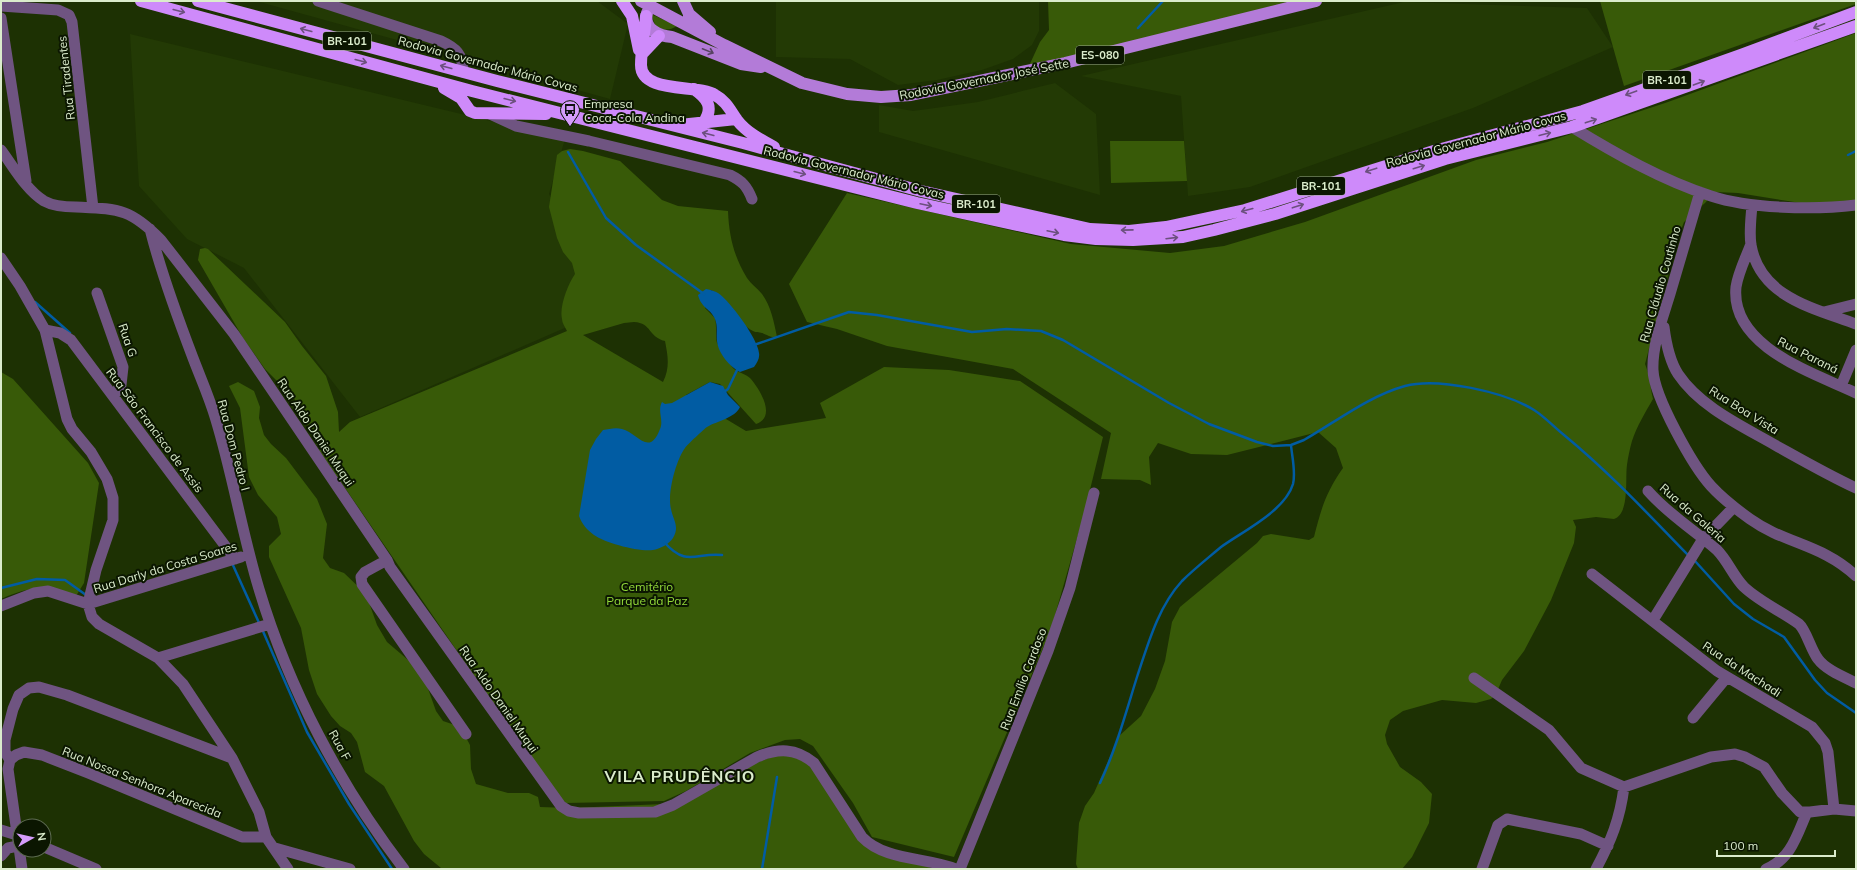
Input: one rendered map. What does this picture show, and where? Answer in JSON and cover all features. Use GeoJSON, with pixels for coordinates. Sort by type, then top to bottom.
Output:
{"type":"FeatureCollection","features":[{"type":"Feature","properties":{"kind":"highway","name":"Rodovia Governador Mário Covas"},"geometry":{"type":"LineString","coordinates":[[141,1],[472,91],[918,203],[1064,235],[1096,239],[1133,240],[1183,237],[1214,230],[1275,214],[1445,159],[1572,127],[1856,26]]}},
{"type":"Feature","properties":{"kind":"highway","name":"Rodovia Governador Mário Covas"},"geometry":{"type":"LineString","coordinates":[[198,1],[497,81],[743,143],[921,191],[1090,229],[1129,231],[1166,227],[1245,210],[1426,153],[1583,111],[1741,55],[1856,12]]}},
{"type":"Feature","properties":{"kind":"highway"},"geometry":{"type":"LineString","coordinates":[[622,1],[632,16],[642,57]]}},
{"type":"Feature","properties":{"kind":"highway"},"geometry":{"type":"LineString","coordinates":[[637,132],[649,130],[734,150],[739,148],[743,143],[739,123],[730,107],[717,95],[706,90],[666,86],[652,82],[642,68],[648,6]]}},
{"type":"Feature","properties":{"kind":"highway"},"geometry":{"type":"LineString","coordinates":[[642,57],[666,36]]}},
{"type":"Feature","properties":{"kind":"highway"},"geometry":{"type":"LineString","coordinates":[[410,74],[447,89],[457,95],[475,113],[515,113],[574,117]]}},
{"type":"Feature","properties":{"kind":"highway"},"geometry":{"type":"LineString","coordinates":[[467,105],[468,95],[472,91],[479,86],[497,81]]}},
{"type":"Feature","properties":{"kind":"highway"},"geometry":{"type":"LineString","coordinates":[[693,88],[705,96],[708,102],[709,112],[704,122]]}},
{"type":"Feature","properties":{"kind":"highway"},"geometry":{"type":"LineString","coordinates":[[673,126],[704,122],[739,123],[756,137],[790,156]]}},
{"type":"Feature","properties":{"kind":"main road"},"geometry":{"type":"LineString","coordinates":[[666,36],[683,31],[688,19],[683,1]]}},
{"type":"Feature","properties":{"kind":"main road","name":"Rodovia Governador José Sette"},"geometry":{"type":"LineString","coordinates":[[688,19],[724,45],[802,83],[847,94],[881,97],[911,95],[1065,63],[1316,1]]}},
{"type":"Feature","properties":{"kind":"main road"},"geometry":{"type":"LineString","coordinates":[[688,19],[648,6],[648,24],[652,31],[741,64],[773,69]]}},
{"type":"Feature","properties":{"kind":"street"},"geometry":{"type":"LineString","coordinates":[[318,1],[441,41],[459,52],[463,62],[463,72]]}},
{"type":"Feature","properties":{"kind":"street","name":"Rua Tiradentes"},"geometry":{"type":"LineString","coordinates":[[1,6],[58,10],[69,16],[72,22],[93,208]]}},
{"type":"Feature","properties":{"kind":"street"},"geometry":{"type":"LineString","coordinates":[[1,18],[26,184]]}},
{"type":"Feature","properties":{"kind":"street"},"geometry":{"type":"LineString","coordinates":[[515,113],[516,126]]}},
{"type":"Feature","properties":{"kind":"street"},"geometry":{"type":"LineString","coordinates":[[490,114],[516,126],[589,141],[730,175],[741,180],[748,187],[752,199]]}},
{"type":"Feature","properties":{"kind":"street"},"geometry":{"type":"LineString","coordinates":[[1572,127],[1630,161],[1700,192],[1721,199],[1752,205],[1840,207],[1856,205]]}},
{"type":"Feature","properties":{"kind":"street","name":"Rua Aldo Daniel Muqui"},"geometry":{"type":"LineString","coordinates":[[1,150],[26,184],[45,202],[70,207],[116,210],[129,213],[150,229],[234,334],[390,567],[554,800],[569,811],[591,814],[655,812],[673,805],[768,752],[793,751],[805,755],[814,763],[862,837],[870,845],[956,869]]}},
{"type":"Feature","properties":{"kind":"street","name":"Rua Cláudio Coutinho"},"geometry":{"type":"LineString","coordinates":[[1700,192],[1663,317],[1655,353],[1653,371],[1656,387],[1676,430],[1704,477],[1734,507],[1769,530],[1833,557],[1856,576]]}},
{"type":"Feature","properties":{"kind":"street"},"geometry":{"type":"LineString","coordinates":[[1752,205],[1751,244],[1755,261],[1761,273],[1771,285],[1805,306],[1856,324]]}},
{"type":"Feature","properties":{"kind":"street","name":"Rua Dom Pedro I"},"geometry":{"type":"LineString","coordinates":[[150,229],[155,249],[186,341],[216,418],[249,554],[270,624]]}},
{"type":"Feature","properties":{"kind":"street","name":"Rua Paraná"},"geometry":{"type":"LineString","coordinates":[[1751,244],[1736,286],[1736,301],[1741,318],[1751,332],[1768,350],[1814,375],[1856,393]]}},
{"type":"Feature","properties":{"kind":"street"},"geometry":{"type":"LineString","coordinates":[[1,258],[20,286],[45,330],[63,408],[67,419],[91,452],[107,479],[113,498],[113,520],[96,570],[88,604],[92,617],[99,624],[158,658],[183,684],[232,758],[259,812],[266,837],[288,869]]}},
{"type":"Feature","properties":{"kind":"street","name":"Rua G"},"geometry":{"type":"LineString","coordinates":[[97,293],[123,367],[121,385],[114,395]]}},
{"type":"Feature","properties":{"kind":"street"},"geometry":{"type":"LineString","coordinates":[[1824,312],[1856,304]]}},
{"type":"Feature","properties":{"kind":"street","name":"Rua Boa Vista"},"geometry":{"type":"LineString","coordinates":[[1663,317],[1665,340],[1677,373],[1698,396],[1733,421],[1826,474],[1856,488]]}},
{"type":"Feature","properties":{"kind":"street","name":"Rua São Francisco de Assis"},"geometry":{"type":"LineString","coordinates":[[45,330],[60,333],[71,340],[114,395],[235,558]]}},
{"type":"Feature","properties":{"kind":"street"},"geometry":{"type":"LineString","coordinates":[[1841,386],[1856,350]]}},
{"type":"Feature","properties":{"kind":"street","name":"Rua da Galeria"},"geometry":{"type":"LineString","coordinates":[[1648,491],[1677,519],[1722,556],[1735,576],[1747,589],[1802,627],[1809,644],[1819,661],[1839,675],[1856,683]]}},
{"type":"Feature","properties":{"kind":"street","name":"Rua Emílio Cardoso"},"geometry":{"type":"LineString","coordinates":[[960,869],[1048,651],[1070,588],[1094,493]]}},
{"type":"Feature","properties":{"kind":"street"},"geometry":{"type":"LineString","coordinates":[[1653,620],[1703,539],[1734,507]]}},
{"type":"Feature","properties":{"kind":"street","name":"Rua Darly da Costa Soares"},"geometry":{"type":"LineString","coordinates":[[88,604],[249,554]]}},
{"type":"Feature","properties":{"kind":"street"},"geometry":{"type":"LineString","coordinates":[[386,560],[365,572],[361,577],[362,584],[466,734]]}},
{"type":"Feature","properties":{"kind":"street","name":"Rua da Machadi"},"geometry":{"type":"LineString","coordinates":[[1592,574],[1712,667],[1816,731],[1828,752],[1834,809]]}},
{"type":"Feature","properties":{"kind":"street"},"geometry":{"type":"LineString","coordinates":[[1,606],[34,593],[48,591],[88,604]]}},
{"type":"Feature","properties":{"kind":"street"},"geometry":{"type":"LineString","coordinates":[[158,658],[270,624]]}},
{"type":"Feature","properties":{"kind":"street","name":"Rua F"},"geometry":{"type":"LineString","coordinates":[[270,624],[295,685],[323,744],[382,841],[404,869]]}},
{"type":"Feature","properties":{"kind":"street"},"geometry":{"type":"LineString","coordinates":[[1693,718],[1727,677]]}},
{"type":"Feature","properties":{"kind":"street"},"geometry":{"type":"LineString","coordinates":[[1474,678],[1549,730],[1581,768],[1624,787],[1711,757],[1735,754],[1745,757],[1764,767],[1782,793],[1800,812],[1834,809],[1856,811]]}},
{"type":"Feature","properties":{"kind":"street"},"geometry":{"type":"LineString","coordinates":[[15,818],[8,769],[10,760],[5,752],[5,740],[13,709],[19,695],[29,688],[39,687],[67,695],[232,758]]}},
{"type":"Feature","properties":{"kind":"street","name":"Rua Nossa Senhora Aparecida"},"geometry":{"type":"LineString","coordinates":[[10,760],[16,754],[24,752],[42,755],[242,837],[266,837]]}},
{"type":"Feature","properties":{"kind":"street"},"geometry":{"type":"LineString","coordinates":[[1596,869],[1608,846],[1618,820],[1624,787]]}},
{"type":"Feature","properties":{"kind":"street"},"geometry":{"type":"LineString","coordinates":[[1766,869],[1780,861],[1789,851],[1807,812]]}},
{"type":"Feature","properties":{"kind":"street"},"geometry":{"type":"LineString","coordinates":[[1482,869],[1498,825],[1507,819],[1581,834],[1608,846]]}},
{"type":"Feature","properties":{"kind":"street"},"geometry":{"type":"LineString","coordinates":[[1,830],[12,836]]}},
{"type":"Feature","properties":{"kind":"street"},"geometry":{"type":"LineString","coordinates":[[1,856],[12,844]]}},
{"type":"Feature","properties":{"kind":"street"},"geometry":{"type":"LineString","coordinates":[[275,848],[279,869]]}},
{"type":"Feature","properties":{"kind":"street"},"geometry":{"type":"LineString","coordinates":[[275,848],[350,869]]}},
{"type":"Feature","properties":{"kind":"street"},"geometry":{"type":"LineString","coordinates":[[52,850],[96,869]]}},
{"type":"Feature","properties":{"kind":"street"},"geometry":{"type":"LineString","coordinates":[[21,858],[22,869]]}},
{"type":"Feature","properties":{"kind":"shaded area"},"geometry":{"type":"Polygon","coordinates":[[[256,1],[597,1],[628,24],[610,99],[256,1]]]}},
{"type":"Feature","properties":{"kind":"shaded area"},"geometry":{"type":"Polygon","coordinates":[[[776,1],[1039,1],[1039,31],[1032,45],[1013,59],[982,70],[937,80],[898,85],[850,59],[776,57],[776,1]]]}},
{"type":"Feature","properties":{"kind":"shaded area"},"geometry":{"type":"Polygon","coordinates":[[[1404,2],[1587,8],[1613,47],[1473,108],[1250,187],[1188,196],[1181,96],[1081,76],[1404,2]]]}},
{"type":"Feature","properties":{"kind":"shaded area"},"geometry":{"type":"Polygon","coordinates":[[[130,34],[565,139],[549,194],[590,279],[567,327],[360,417],[244,268],[187,239],[139,186],[130,34]]]}},
{"type":"Feature","properties":{"kind":"shaded area"},"geometry":{"type":"Polygon","coordinates":[[[1055,83],[1096,114],[1100,195],[879,132],[879,105],[913,111],[978,102],[1055,83]]]}},
{"type":"Feature","properties":{"kind":"green space"},"geometry":{"type":"Polygon","coordinates":[[[1048,1],[1300,1],[1028,68],[1040,42],[1049,30],[1048,1]]]}},
{"type":"Feature","properties":{"kind":"green space"},"geometry":{"type":"Polygon","coordinates":[[[1600,1],[1856,1],[1856,4],[1624,86],[1600,1]]]}},
{"type":"Feature","properties":{"kind":"green space"},"geometry":{"type":"Polygon","coordinates":[[[651,14],[677,26],[666,30],[656,27],[651,14]]]}},
{"type":"Feature","properties":{"kind":"green space"},"geometry":{"type":"Polygon","coordinates":[[[1856,33],[1856,203],[1807,204],[1738,193],[1715,192],[1684,222],[1672,253],[1667,280],[1645,364],[1653,399],[1634,435],[1631,444],[1627,465],[1625,503],[1619,516],[1614,519],[1596,517],[1573,520],[1576,527],[1574,543],[1551,600],[1524,651],[1502,680],[1496,694],[1491,699],[1476,703],[1442,700],[1403,711],[1390,720],[1385,735],[1387,744],[1400,767],[1421,782],[1432,794],[1429,823],[1412,857],[1402,869],[1078,869],[1076,864],[1079,823],[1085,806],[1094,793],[1119,736],[1141,716],[1155,689],[1165,661],[1172,622],[1180,607],[1257,543],[1263,536],[1271,534],[1309,540],[1314,537],[1325,501],[1332,485],[1343,468],[1336,448],[1318,432],[1227,455],[1191,454],[1158,443],[1149,457],[1151,485],[1140,480],[1101,479],[1111,433],[1013,369],[887,346],[837,329],[807,322],[789,284],[847,193],[1071,244],[1170,253],[1224,246],[1305,222],[1476,160],[1547,142],[1668,102],[1856,33]]]}},
{"type":"Feature","properties":{"kind":"green space"},"geometry":{"type":"Polygon","coordinates":[[[1110,141],[1184,141],[1187,181],[1111,183],[1110,141]]]}},
{"type":"Feature","properties":{"kind":"green space","name":"Cemitério Parque da Paz"},"geometry":{"type":"Polygon","coordinates":[[[570,149],[583,151],[620,161],[662,200],[678,206],[728,211],[731,238],[742,270],[750,282],[762,294],[768,304],[777,337],[771,337],[755,332],[747,327],[723,299],[711,290],[705,308],[715,318],[717,343],[728,360],[734,369],[750,378],[762,396],[765,402],[765,415],[762,420],[756,424],[720,384],[710,382],[686,395],[746,431],[826,418],[820,403],[884,367],[949,370],[1020,381],[1103,437],[1084,514],[1051,629],[954,857],[872,837],[853,803],[813,746],[800,739],[785,740],[750,753],[686,791],[664,801],[566,803],[556,795],[319,450],[323,446],[317,445],[294,398],[265,369],[243,338],[198,260],[200,249],[208,249],[285,322],[326,376],[338,412],[339,432],[350,422],[567,331],[563,324],[561,314],[567,289],[575,274],[572,263],[563,252],[557,238],[549,207],[557,155],[562,151],[570,149]],[[624,323],[583,335],[663,382],[667,372],[668,362],[665,341],[660,339],[647,327],[640,323],[624,323]]]}},
{"type":"Feature","properties":{"kind":"green space"},"geometry":{"type":"Polygon","coordinates":[[[1,372],[13,379],[88,463],[99,483],[84,583],[76,596],[46,589],[31,589],[1,599],[1,372]]]}},
{"type":"Feature","properties":{"kind":"green space"},"geometry":{"type":"Polygon","coordinates":[[[238,382],[254,391],[260,407],[259,418],[264,435],[286,458],[317,499],[327,524],[323,558],[330,568],[344,573],[366,594],[377,625],[387,642],[414,665],[426,683],[436,711],[443,721],[455,725],[463,732],[470,745],[471,769],[476,784],[508,793],[529,793],[538,797],[540,807],[570,808],[664,804],[748,766],[783,753],[803,755],[870,847],[935,869],[441,868],[424,854],[414,841],[384,786],[365,772],[357,742],[351,733],[340,726],[331,716],[317,694],[309,670],[301,628],[269,557],[269,546],[281,534],[277,517],[258,495],[249,477],[240,408],[229,386],[238,382]]]}},
{"type":"Feature","properties":{"kind":"water"},"geometry":{"type":"Polygon","coordinates":[[[706,289],[716,292],[723,297],[749,330],[759,353],[759,359],[754,367],[740,372],[736,370],[722,355],[718,346],[715,319],[701,303],[698,295],[706,289]]]}},
{"type":"Feature","properties":{"kind":"water"},"geometry":{"type":"Polygon","coordinates":[[[710,382],[723,386],[728,395],[740,407],[738,411],[730,417],[705,428],[686,446],[678,460],[670,495],[671,509],[676,526],[673,538],[664,546],[656,549],[639,550],[614,544],[591,533],[583,524],[579,516],[590,450],[603,430],[620,428],[642,441],[647,443],[652,442],[661,426],[660,409],[662,402],[665,404],[672,403],[710,382]]]}},
{"type":"Feature","properties":{"kind":"waterway"},"geometry":{"type":"LineString","coordinates":[[1138,28],[1163,1]]}},
{"type":"Feature","properties":{"kind":"waterway"},"geometry":{"type":"LineString","coordinates":[[1848,155],[1856,151]]}},
{"type":"Feature","properties":{"kind":"waterway"},"geometry":{"type":"LineString","coordinates":[[568,152],[606,218],[636,245],[704,294]]}},
{"type":"Feature","properties":{"kind":"waterway"},"geometry":{"type":"LineString","coordinates":[[35,302],[70,333]]}},
{"type":"Feature","properties":{"kind":"waterway"},"geometry":{"type":"LineString","coordinates":[[754,345],[849,312],[877,315],[972,332],[1007,329],[1041,331],[1063,340],[1169,403],[1209,424],[1257,442],[1273,446],[1291,445],[1304,440],[1366,402],[1392,390],[1405,386],[1435,383],[1489,392],[1521,403],[1542,416],[1612,478],[1688,555]]}},
{"type":"Feature","properties":{"kind":"waterway"},"geometry":{"type":"LineString","coordinates":[[724,392],[728,389],[738,368]]}},
{"type":"Feature","properties":{"kind":"waterway"},"geometry":{"type":"LineString","coordinates":[[1100,783],[1116,744],[1150,639],[1166,602],[1182,581],[1196,568],[1221,547],[1273,512],[1289,494],[1294,479],[1291,445]]}},
{"type":"Feature","properties":{"kind":"waterway"},"geometry":{"type":"LineString","coordinates":[[664,542],[679,555],[686,557],[722,555]]}},
{"type":"Feature","properties":{"kind":"waterway"},"geometry":{"type":"LineString","coordinates":[[1695,561],[1734,604],[1753,619],[1784,637],[1815,680],[1827,693],[1856,713]]}},
{"type":"Feature","properties":{"kind":"waterway"},"geometry":{"type":"LineString","coordinates":[[232,563],[260,625]]}},
{"type":"Feature","properties":{"kind":"waterway"},"geometry":{"type":"LineString","coordinates":[[1,588],[37,579],[65,580],[86,595]]}},
{"type":"Feature","properties":{"kind":"waterway"},"geometry":{"type":"LineString","coordinates":[[262,629],[307,732],[349,804],[392,869]]}},
{"type":"Feature","properties":{"kind":"waterway"},"geometry":{"type":"LineString","coordinates":[[762,869],[777,777]]}},
{"type":"Feature","properties":{"kind":"place","name":"Empresa Coca-Cola Andina"},"geometry":{"type":"Point","coordinates":[570,127]}},
{"type":"Feature","properties":{"kind":"district","name":"VILA PRUDÊNCIO"},"geometry":{"type":"Point","coordinates":[680,776]}}]}
